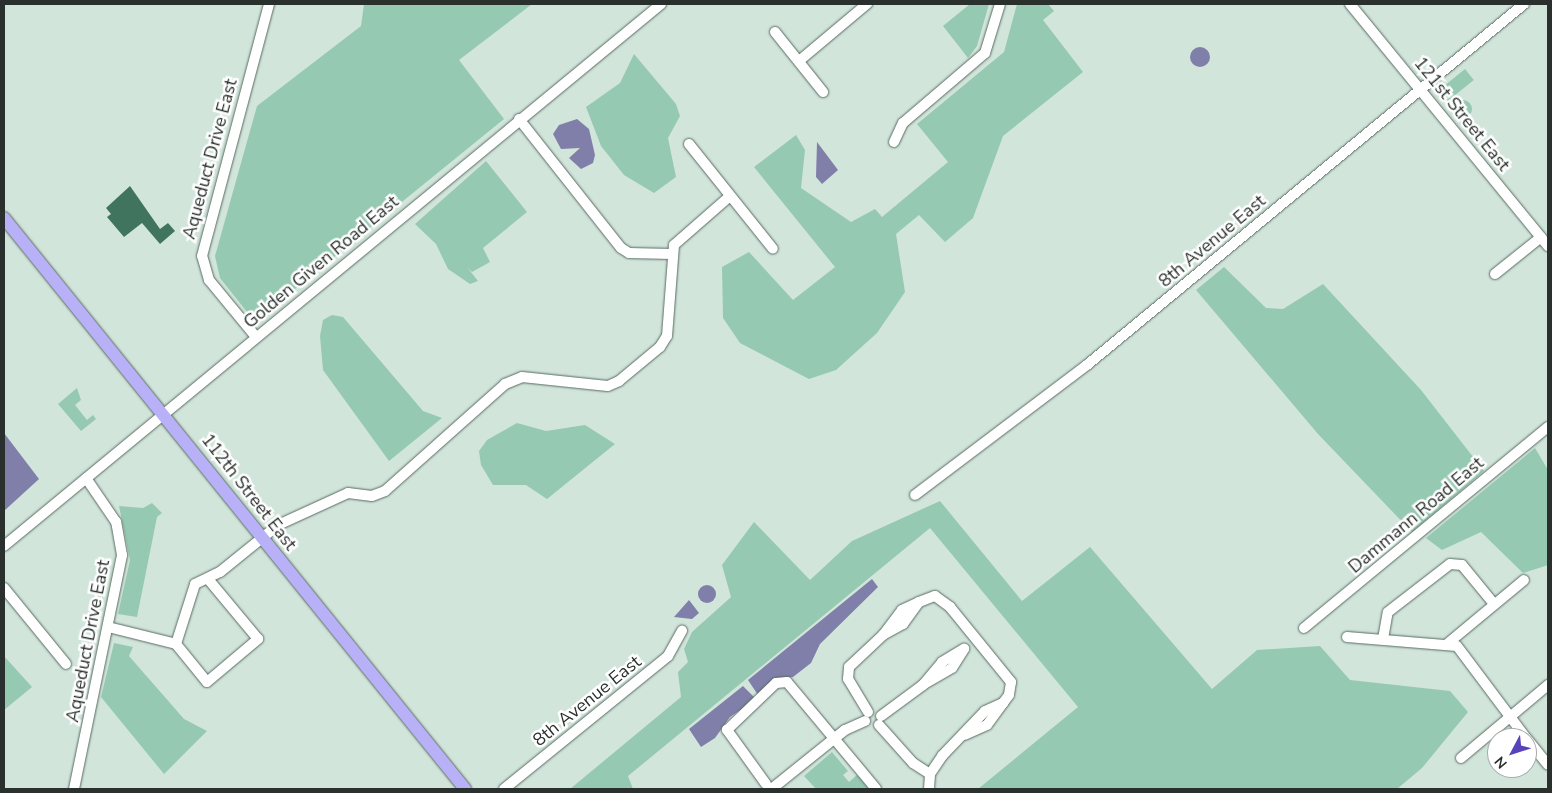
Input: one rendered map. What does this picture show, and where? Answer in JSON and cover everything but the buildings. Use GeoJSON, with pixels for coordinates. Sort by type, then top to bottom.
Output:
{"type":"FeatureCollection","features":[{"type":"Feature","properties":{"kind":"main road","name":"112th Street East"},"geometry":{"type":"LineString","coordinates":[[4,218],[164,413],[261,538],[465,789]]}},
{"type":"Feature","properties":{"kind":"street","name":"Aqueduct Drive East"},"geometry":{"type":"LineString","coordinates":[[256,337],[209,280],[202,256],[269,4]]}},
{"type":"Feature","properties":{"kind":"street","name":"Golden Given Road East"},"geometry":{"type":"LineString","coordinates":[[4,546],[519,119],[661,4]]}},
{"type":"Feature","properties":{"kind":"street"},"geometry":{"type":"LineString","coordinates":[[798,62],[867,4]]}},
{"type":"Feature","properties":{"kind":"street"},"geometry":{"type":"LineString","coordinates":[[894,142],[903,123],[985,53],[1000,4]]}},
{"type":"Feature","properties":{"kind":"street","name":"121st Street East"},"geometry":{"type":"LineString","coordinates":[[1350,4],[1548,246]]}},
{"type":"Feature","properties":{"kind":"street","name":"8th Avenue East"},"geometry":{"type":"LineString","coordinates":[[915,495],[1087,365],[1524,4]]}},
{"type":"Feature","properties":{"kind":"street"},"geometry":{"type":"LineString","coordinates":[[775,32],[823,92]]}},
{"type":"Feature","properties":{"kind":"street"},"geometry":{"type":"LineString","coordinates":[[519,119],[621,248],[629,253],[672,254]]}},
{"type":"Feature","properties":{"kind":"street"},"geometry":{"type":"LineString","coordinates":[[689,144],[773,248]]}},
{"type":"Feature","properties":{"kind":"street"},"geometry":{"type":"LineString","coordinates":[[176,644],[195,584],[208,580],[278,525],[348,493],[372,496],[385,491],[433,444],[514,379],[608,386],[619,381],[664,343],[669,328],[672,254],[677,240],[730,196]]}},
{"type":"Feature","properties":{"kind":"street"},"geometry":{"type":"LineString","coordinates":[[1494,274],[1541,237]]}},
{"type":"Feature","properties":{"kind":"street","name":"Dammann Road East"},"geometry":{"type":"LineString","coordinates":[[1304,628],[1548,426]]}},
{"type":"Feature","properties":{"kind":"street","name":"Aqueduct Drive East"},"geometry":{"type":"LineString","coordinates":[[74,789],[113,628],[121,565],[120,539],[109,508],[86,478]]}},
{"type":"Feature","properties":{"kind":"street"},"geometry":{"type":"LineString","coordinates":[[1383,639],[1388,612],[1450,564],[1462,565],[1494,604]]}},
{"type":"Feature","properties":{"kind":"street"},"geometry":{"type":"LineString","coordinates":[[113,628],[176,644],[207,682],[258,639],[208,580]]}},
{"type":"Feature","properties":{"kind":"street"},"geometry":{"type":"LineString","coordinates":[[1447,644],[1524,580]]}},
{"type":"Feature","properties":{"kind":"street"},"geometry":{"type":"LineString","coordinates":[[4,588],[66,664]]}},
{"type":"Feature","properties":{"kind":"street"},"geometry":{"type":"LineString","coordinates":[[867,716],[848,679],[849,667],[883,635],[902,610],[931,596],[944,600],[974,641],[1011,682],[1011,691],[987,726],[965,735],[942,756],[930,774],[929,789]]}},
{"type":"Feature","properties":{"kind":"street","name":"8th Avenue East"},"geometry":{"type":"LineString","coordinates":[[504,789],[668,656],[682,631]]}},
{"type":"Feature","properties":{"kind":"street"},"geometry":{"type":"LineString","coordinates":[[1347,637],[1447,644],[1460,649],[1517,728]]}},
{"type":"Feature","properties":{"kind":"street"},"geometry":{"type":"LineString","coordinates":[[880,720],[923,685],[952,668],[964,649],[974,641]]}},
{"type":"Feature","properties":{"kind":"street"},"geometry":{"type":"LineString","coordinates":[[876,789],[834,739],[787,682],[772,687],[753,710],[731,722],[727,734],[769,787],[834,739],[877,711],[880,720],[913,763],[930,774]]}},
{"type":"Feature","properties":{"kind":"street"},"geometry":{"type":"LineString","coordinates":[[1461,758],[1548,684]]}},
{"type":"Feature","properties":{"kind":"street"},"geometry":{"type":"LineString","coordinates":[[1537,752],[1548,765]]}},
{"type":"Feature","properties":{"kind":"green space"},"geometry":{"type":"Polygon","coordinates":[[[364,4],[532,4],[459,60],[504,119],[259,318],[251,317],[220,278],[215,256],[257,106],[361,26],[364,4]]]}},
{"type":"Feature","properties":{"kind":"green space"},"geometry":{"type":"Polygon","coordinates":[[[970,4],[989,4],[977,46],[968,58],[943,26],[970,4]]]}},
{"type":"Feature","properties":{"kind":"green space"},"geometry":{"type":"Polygon","coordinates":[[[1017,4],[1048,4],[1054,11],[1043,20],[1083,72],[1003,136],[973,218],[945,242],[919,215],[896,234],[905,292],[877,333],[836,370],[809,379],[740,343],[723,318],[722,267],[749,252],[793,300],[835,267],[754,167],[796,135],[805,150],[801,188],[851,222],[875,209],[882,217],[948,162],[917,124],[1004,52],[1017,4]]]}},
{"type":"Feature","properties":{"kind":"green space"},"geometry":{"type":"Polygon","coordinates":[[[634,54],[676,104],[680,116],[668,138],[676,177],[654,193],[624,175],[601,146],[586,107],[620,83],[634,54]]]}},
{"type":"Feature","properties":{"kind":"green space"},"geometry":{"type":"Polygon","coordinates":[[[1465,69],[1474,80],[1447,101],[1439,90],[1465,69]]]}},
{"type":"Feature","properties":{"kind":"green space"},"geometry":{"type":"Polygon","coordinates":[[[1459,100],[1467,100],[1472,105],[1470,116],[1459,118],[1454,113],[1454,105],[1459,100]]]}},
{"type":"Feature","properties":{"kind":"green space"},"geometry":{"type":"Polygon","coordinates":[[[486,161],[527,212],[483,248],[490,262],[472,272],[467,267],[478,281],[470,284],[448,269],[436,244],[415,224],[486,161]]]}},
{"type":"Feature","properties":{"kind":"green space"},"geometry":{"type":"Polygon","coordinates":[[[1224,267],[1266,308],[1283,309],[1323,284],[1421,390],[1484,471],[1412,532],[1318,434],[1196,290],[1224,267]]]}},
{"type":"Feature","properties":{"kind":"green space"},"geometry":{"type":"Polygon","coordinates":[[[332,315],[343,317],[423,411],[442,418],[389,461],[323,370],[320,336],[323,320],[332,315]]]}},
{"type":"Feature","properties":{"kind":"green space"},"geometry":{"type":"Polygon","coordinates":[[[77,388],[81,400],[75,405],[87,420],[93,415],[96,419],[81,431],[58,404],[77,388]]]}},
{"type":"Feature","properties":{"kind":"green space"},"geometry":{"type":"Polygon","coordinates":[[[517,423],[546,431],[585,425],[615,444],[547,499],[526,485],[493,485],[481,465],[479,451],[487,440],[517,423]]]}},
{"type":"Feature","properties":{"kind":"green space"},"geometry":{"type":"Polygon","coordinates":[[[1535,448],[1548,470],[1548,565],[1523,573],[1481,532],[1442,550],[1426,538],[1535,448]]]}},
{"type":"Feature","properties":{"kind":"green space"},"geometry":{"type":"Polygon","coordinates":[[[940,501],[1022,601],[1090,547],[1212,689],[1257,650],[1320,646],[1350,680],[1450,691],[1468,712],[1422,768],[1397,789],[978,789],[1078,707],[930,528],[628,776],[633,789],[570,789],[681,697],[678,672],[688,662],[684,649],[692,632],[731,597],[722,565],[754,522],[810,580],[852,541],[940,501]]]}},
{"type":"Feature","properties":{"kind":"green space"},"geometry":{"type":"Polygon","coordinates":[[[152,503],[162,513],[157,517],[137,617],[118,614],[130,560],[119,506],[143,508],[152,503]]]}},
{"type":"Feature","properties":{"kind":"green space"},"geometry":{"type":"Polygon","coordinates":[[[114,643],[133,647],[129,656],[184,719],[207,731],[164,774],[101,697],[114,643]]]}},
{"type":"Feature","properties":{"kind":"green space"},"geometry":{"type":"Polygon","coordinates":[[[4,656],[32,687],[4,710],[4,656]]]}},
{"type":"Feature","properties":{"kind":"green space"},"geometry":{"type":"Polygon","coordinates":[[[832,752],[848,771],[843,775],[849,782],[857,775],[869,789],[816,789],[804,776],[832,752]]]}},
{"type":"Feature","properties":{"kind":"water"},"geometry":{"type":"Polygon","coordinates":[[[1200,47],[1207,50],[1210,57],[1207,64],[1200,67],[1193,64],[1190,57],[1193,50],[1200,47]]]}},
{"type":"Feature","properties":{"kind":"water"},"geometry":{"type":"Polygon","coordinates":[[[577,119],[589,129],[595,155],[593,163],[581,169],[569,158],[580,148],[561,149],[553,134],[559,125],[577,119]]]}},
{"type":"Feature","properties":{"kind":"water"},"geometry":{"type":"Polygon","coordinates":[[[817,142],[838,170],[822,184],[816,177],[817,142]]]}},
{"type":"Feature","properties":{"kind":"water"},"geometry":{"type":"Polygon","coordinates":[[[4,433],[39,479],[4,511],[4,433]]]}},
{"type":"Feature","properties":{"kind":"water"},"geometry":{"type":"Polygon","coordinates":[[[872,579],[878,587],[820,644],[811,663],[793,677],[774,679],[758,695],[748,680],[872,579]]]}},
{"type":"Feature","properties":{"kind":"water"},"geometry":{"type":"Polygon","coordinates":[[[703,585],[711,585],[716,590],[714,601],[703,603],[698,598],[698,590],[703,585]]]}},
{"type":"Feature","properties":{"kind":"water"},"geometry":{"type":"Polygon","coordinates":[[[689,600],[699,613],[692,619],[674,617],[689,600]]]}},
{"type":"Feature","properties":{"kind":"water"},"geometry":{"type":"Polygon","coordinates":[[[743,686],[756,699],[730,717],[715,738],[701,747],[689,729],[743,686]]]}}]}
